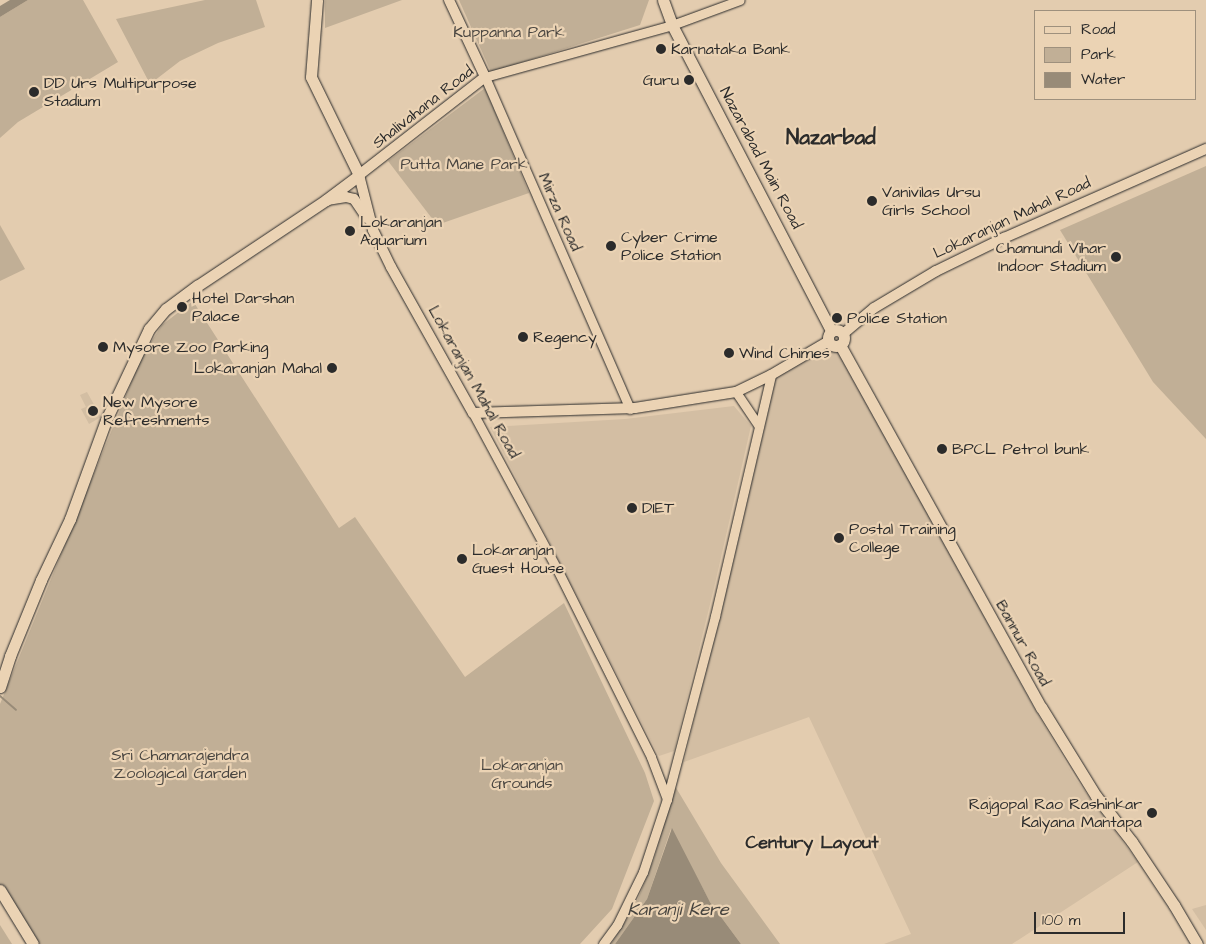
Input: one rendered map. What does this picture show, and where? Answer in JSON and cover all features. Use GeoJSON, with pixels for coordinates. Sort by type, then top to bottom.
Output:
{"type":"FeatureCollection","features":[{"type":"Feature","properties":{"kind":"main road","name":"Lokaranjan Mahal Road"},"geometry":{"type":"LineString","coordinates":[[317,0],[311,76],[359,175],[373,230],[391,267],[474,413],[630,408],[736,392],[771,375],[836,338],[874,308],[936,271],[1004,238],[1206,149]]}},
{"type":"Feature","properties":{"kind":"main road","name":"Mirza Road"},"geometry":{"type":"LineString","coordinates":[[449,0],[485,77]]}},
{"type":"Feature","properties":{"kind":"main road","name":"Nazarabad Main Road"},"geometry":{"type":"LineString","coordinates":[[663,0],[672,25],[836,338]]}},
{"type":"Feature","properties":{"kind":"main road","name":"Shalivahana Road"},"geometry":{"type":"LineString","coordinates":[[359,175],[485,77]]}},
{"type":"Feature","properties":{"kind":"main road"},"geometry":{"type":"LineString","coordinates":[[1,686],[10,656],[41,580],[70,519],[106,420],[149,329],[161,313],[189,292],[326,200],[359,175]]}},
{"type":"Feature","properties":{"kind":"main road"},"geometry":{"type":"LineString","coordinates":[[326,200],[346,197],[354,199],[373,230]]}},
{"type":"Feature","properties":{"kind":"main road","name":"Bannur Road"},"geometry":{"type":"LineString","coordinates":[[836,338],[1046,715],[1096,796],[1132,842],[1174,905],[1197,944]]}},
{"type":"Feature","properties":{"kind":"main road"},"geometry":{"type":"LineString","coordinates":[[0,890],[33,944]]}},
{"type":"Feature","properties":{"kind":"main road"},"geometry":{"type":"LineString","coordinates":[[0,903],[24,944]]}},
{"type":"Feature","properties":{"kind":"street","name":"Shalivahana Road"},"geometry":{"type":"LineString","coordinates":[[485,77],[672,25],[740,0]]}},
{"type":"Feature","properties":{"kind":"street","name":"Mirza Road"},"geometry":{"type":"LineString","coordinates":[[485,77],[630,408]]}},
{"type":"Feature","properties":{"kind":"street"},"geometry":{"type":"LineString","coordinates":[[603,944],[617,925],[643,872],[667,799],[717,606],[771,375]]}},
{"type":"Feature","properties":{"kind":"street"},"geometry":{"type":"LineString","coordinates":[[736,392],[758,425]]}},
{"type":"Feature","properties":{"kind":"street","name":"Lokaranjan Mahal Road"},"geometry":{"type":"LineString","coordinates":[[474,413],[556,569],[656,767],[667,799]]}},
{"type":"Feature","properties":{"kind":"shaded area","name":"Postal Training College"},"geometry":{"type":"Polygon","coordinates":[[[828,347],[839,350],[1029,699],[1075,778],[1138,862],[1012,944],[884,944],[911,934],[809,717],[684,762],[775,377],[828,347]]]}},
{"type":"Feature","properties":{"kind":"shaded area"},"geometry":{"type":"Polygon","coordinates":[[[87,392],[101,417],[89,424],[81,409],[86,407],[80,395],[87,392]]]}},
{"type":"Feature","properties":{"kind":"shaded area","name":"DIET"},"geometry":{"type":"Polygon","coordinates":[[[734,406],[751,426],[674,751],[659,756],[490,427],[625,419],[734,406]]]}},
{"type":"Feature","properties":{"kind":"shaded area"},"geometry":{"type":"Polygon","coordinates":[[[1206,905],[1206,930],[1192,909],[1206,905]]]}},
{"type":"Feature","properties":{"kind":"green space","name":"DD Urs Multipurpose Stadium"},"geometry":{"type":"Polygon","coordinates":[[[28,0],[83,0],[118,62],[18,122],[0,138],[0,17],[28,0]]]}},
{"type":"Feature","properties":{"kind":"green space"},"geometry":{"type":"Polygon","coordinates":[[[205,0],[256,0],[265,27],[218,43],[180,61],[150,84],[116,19],[205,0]]]}},
{"type":"Feature","properties":{"kind":"green space"},"geometry":{"type":"Polygon","coordinates":[[[325,0],[402,0],[325,28],[325,0]]]}},
{"type":"Feature","properties":{"kind":"green space","name":"Kuppanna Park"},"geometry":{"type":"Polygon","coordinates":[[[459,0],[649,0],[640,25],[491,72],[459,0]]]}},
{"type":"Feature","properties":{"kind":"green space","name":"Putta Mane Park"},"geometry":{"type":"Polygon","coordinates":[[[485,88],[529,193],[437,225],[388,161],[485,88]]]}},
{"type":"Feature","properties":{"kind":"green space"},"geometry":{"type":"Polygon","coordinates":[[[1206,166],[1206,439],[1153,382],[1060,230],[1206,166]]]}},
{"type":"Feature","properties":{"kind":"green space"},"geometry":{"type":"Polygon","coordinates":[[[0,225],[25,269],[0,281],[0,225]]]}},
{"type":"Feature","properties":{"kind":"green space","name":"Sri Chamarajendra Zoological Garden"},"geometry":{"type":"Polygon","coordinates":[[[193,301],[339,528],[355,517],[465,677],[564,603],[645,773],[654,801],[612,909],[580,944],[37,944],[0,884],[0,704],[142,356],[162,325],[193,301]]]}},
{"type":"Feature","properties":{"kind":"green space"},"geometry":{"type":"Polygon","coordinates":[[[675,786],[721,863],[780,944],[741,944],[710,902],[671,829],[647,899],[615,944],[611,944],[635,906],[654,859],[675,786]]]}},
{"type":"Feature","properties":{"kind":"green space"},"geometry":{"type":"Polygon","coordinates":[[[0,925],[12,944],[0,944],[0,925]]]}},
{"type":"Feature","properties":{"kind":"water"},"geometry":{"type":"Polygon","coordinates":[[[10,0],[28,0],[0,17],[0,6],[10,0]]]}},
{"type":"Feature","properties":{"kind":"water","name":"Karanji Kere"},"geometry":{"type":"Polygon","coordinates":[[[672,828],[710,902],[741,944],[615,944],[647,899],[672,828]]]}},
{"type":"Feature","properties":{"kind":"waterway"},"geometry":{"type":"LineString","coordinates":[[0,696],[16,710]]}},
{"type":"Feature","properties":{"kind":"place","name":"Karnataka Bank"},"geometry":{"type":"Point","coordinates":[661,49]}},
{"type":"Feature","properties":{"kind":"place","name":"Guru"},"geometry":{"type":"Point","coordinates":[689,80]}},
{"type":"Feature","properties":{"kind":"place","name":"DD Urs Multipurpose Stadium"},"geometry":{"type":"Point","coordinates":[34,92]}},
{"type":"Feature","properties":{"kind":"place","name":"Vanivilas Ursu Girls School"},"geometry":{"type":"Point","coordinates":[872,201]}},
{"type":"Feature","properties":{"kind":"place","name":"Lokaranjan Aquarium"},"geometry":{"type":"Point","coordinates":[350,231]}},
{"type":"Feature","properties":{"kind":"place","name":"Cyber Crime Police Station"},"geometry":{"type":"Point","coordinates":[611,246]}},
{"type":"Feature","properties":{"kind":"place","name":"Chamundi Vihar Indoor Stadium"},"geometry":{"type":"Point","coordinates":[1116,257]}},
{"type":"Feature","properties":{"kind":"place","name":"Hotel Darshan Palace"},"geometry":{"type":"Point","coordinates":[182,307]}},
{"type":"Feature","properties":{"kind":"place","name":"Police Station"},"geometry":{"type":"Point","coordinates":[837,318]}},
{"type":"Feature","properties":{"kind":"place","name":"Regency"},"geometry":{"type":"Point","coordinates":[523,337]}},
{"type":"Feature","properties":{"kind":"place","name":"Mysore Zoo Parking"},"geometry":{"type":"Point","coordinates":[103,347]}},
{"type":"Feature","properties":{"kind":"place","name":"Wind Chimes"},"geometry":{"type":"Point","coordinates":[729,353]}},
{"type":"Feature","properties":{"kind":"place","name":"Lokaranjan Mahal"},"geometry":{"type":"Point","coordinates":[332,368]}},
{"type":"Feature","properties":{"kind":"place","name":"New Mysore Refreshments"},"geometry":{"type":"Point","coordinates":[93,411]}},
{"type":"Feature","properties":{"kind":"place","name":"BPCL Petrol bunk"},"geometry":{"type":"Point","coordinates":[942,449]}},
{"type":"Feature","properties":{"kind":"place","name":"DIET"},"geometry":{"type":"Point","coordinates":[632,508]}},
{"type":"Feature","properties":{"kind":"place","name":"Postal Training College"},"geometry":{"type":"Point","coordinates":[839,538]}},
{"type":"Feature","properties":{"kind":"place","name":"Lokaranjan Guest House"},"geometry":{"type":"Point","coordinates":[462,559]}},
{"type":"Feature","properties":{"kind":"place","name":"Rajgopal Rao Rashinkar Kalyana Mantapa"},"geometry":{"type":"Point","coordinates":[1152,813]}},
{"type":"Feature","properties":{"kind":"district","name":"Nazarbad"},"geometry":{"type":"Point","coordinates":[831,138]}},
{"type":"Feature","properties":{"kind":"district","name":"Century Layout"},"geometry":{"type":"Point","coordinates":[812,843]}},
{"type":"Feature","properties":{"kind":"park label","name":"Lokaranjan Grounds"},"geometry":{"type":"Point","coordinates":[522,774]}}]}
